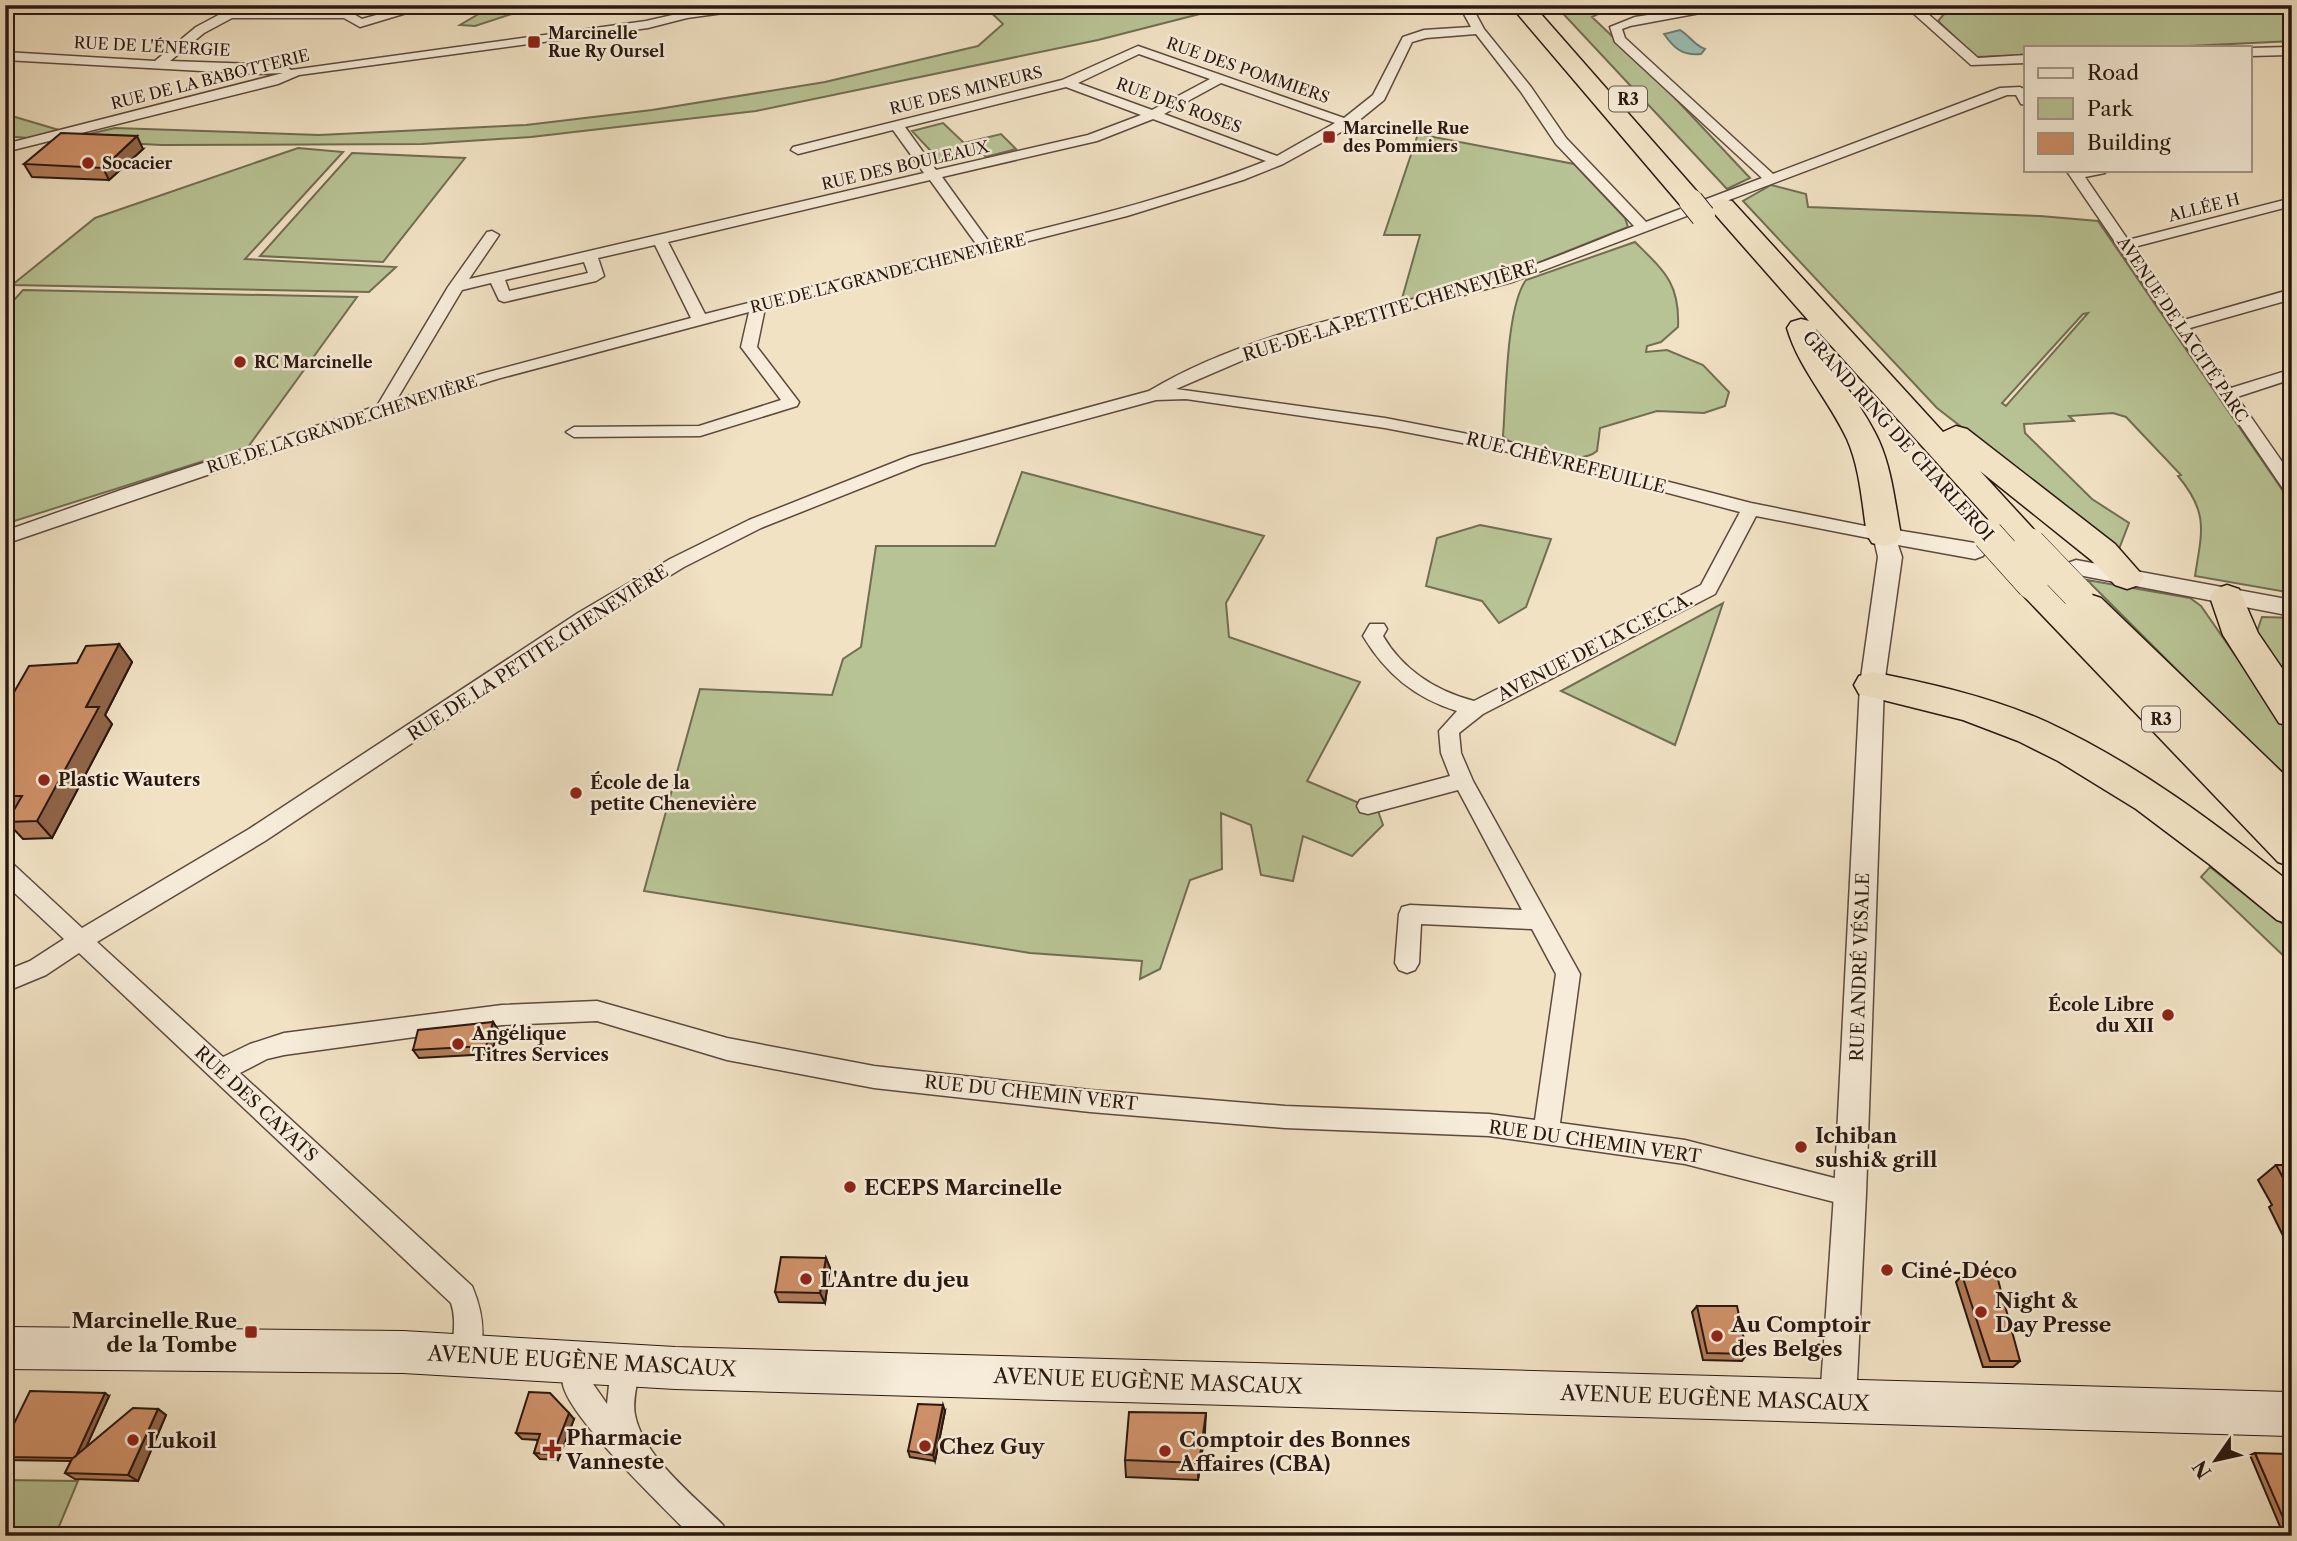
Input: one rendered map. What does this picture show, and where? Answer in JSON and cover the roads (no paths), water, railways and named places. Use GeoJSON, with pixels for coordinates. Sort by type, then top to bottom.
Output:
{"type":"FeatureCollection","features":[{"type":"Feature","properties":{"kind":"highway","name":"GRAND RING DE CHARLEROI"},"geometry":{"type":"LineString","coordinates":[[1521,5],[2030,544],[2077,581],[2292,806]]}},
{"type":"Feature","properties":{"kind":"highway","name":"GRAND RING DE CHARLEROI"},"geometry":{"type":"LineString","coordinates":[[1544,5],[1707,204],[1801,328],[1981,543],[2032,584],[2292,851]]}},
{"type":"Feature","properties":{"kind":"highway"},"geometry":{"type":"LineString","coordinates":[[1801,328],[1807,351],[1831,384],[1864,443],[1884,535]]}},
{"type":"Feature","properties":{"kind":"highway"},"geometry":{"type":"LineString","coordinates":[[1868,370],[1906,395],[2103,552],[2127,577]]}},
{"type":"Feature","properties":{"kind":"highway"},"geometry":{"type":"LineString","coordinates":[[2227,597],[2241,635],[2292,713]]}},
{"type":"Feature","properties":{"kind":"highway"},"geometry":{"type":"LineString","coordinates":[[1872,685],[1991,715],[2045,737],[2095,764],[2165,811],[2292,908]]}},
{"type":"Feature","properties":{"kind":"main road","name":"AVENUE EUGÈNE MASCAUX"},"geometry":{"type":"LineString","coordinates":[[5,1348],[403,1352],[625,1366],[2292,1414]]}},
{"type":"Feature","properties":{"kind":"street"},"geometry":{"type":"LineString","coordinates":[[159,64],[200,30],[230,14],[347,14],[360,23],[427,5]]}},
{"type":"Feature","properties":{"kind":"street","name":"RUE DE LA BABOTTERIE"},"geometry":{"type":"LineString","coordinates":[[5,148],[259,77],[648,24],[677,9],[690,15],[697,10],[752,5]]}},
{"type":"Feature","properties":{"kind":"street"},"geometry":{"type":"LineString","coordinates":[[1465,5],[1479,30],[1526,90],[1561,141],[1644,228]]}},
{"type":"Feature","properties":{"kind":"street"},"geometry":{"type":"LineString","coordinates":[[1697,5],[1696,10],[1628,21],[1616,27],[1619,38],[1771,179]]}},
{"type":"Feature","properties":{"kind":"street"},"geometry":{"type":"LineString","coordinates":[[1910,5],[1933,22],[1975,62],[2019,59]]}},
{"type":"Feature","properties":{"kind":"street","name":"RUE DE LA GRANDE CHENEVIÈRE"},"geometry":{"type":"LineString","coordinates":[[5,538],[127,494],[383,409],[700,320],[1122,213],[1238,177],[1278,161],[1347,123],[1379,97],[1407,40],[1424,34],[1479,30]]}},
{"type":"Feature","properties":{"kind":"street","name":"RUE DES POMMIERS"},"geometry":{"type":"LineString","coordinates":[[1138,50],[1347,123]]}},
{"type":"Feature","properties":{"kind":"street","name":"RUE DES MINEURS"},"geometry":{"type":"LineString","coordinates":[[798,150],[1067,83],[1138,50]]}},
{"type":"Feature","properties":{"kind":"street"},"geometry":{"type":"LineString","coordinates":[[2252,52],[2292,51]]}},
{"type":"Feature","properties":{"kind":"street","name":"RUE DE L'ÉNERGIE"},"geometry":{"type":"LineString","coordinates":[[5,56],[159,64],[259,77]]}},
{"type":"Feature","properties":{"kind":"street","name":"RUE DES BOULEAUX"},"geometry":{"type":"LineString","coordinates":[[456,287],[496,277],[504,297],[596,276],[589,256],[1092,138],[1155,114],[1220,79]]}},
{"type":"Feature","properties":{"kind":"street","name":"RUE DES ROSES"},"geometry":{"type":"LineString","coordinates":[[1067,83],[1278,161]]}},
{"type":"Feature","properties":{"kind":"street","name":"RUE DE LA PETITE CHENEVIÈRE"},"geometry":{"type":"LineString","coordinates":[[5,982],[38,968],[79,940],[340,783],[585,618],[677,563],[755,524],[916,460],[1155,395],[1181,379],[1270,343],[1507,279],[1997,93],[2023,96]]}},
{"type":"Feature","properties":{"kind":"street"},"geometry":{"type":"LineString","coordinates":[[897,125],[987,249]]}},
{"type":"Feature","properties":{"kind":"street","name":"AVENUE DE LA CITÉ PARC"},"geometry":{"type":"LineString","coordinates":[[2075,173],[2292,489]]}},
{"type":"Feature","properties":{"kind":"street","name":"ALLÉE H"},"geometry":{"type":"LineString","coordinates":[[2126,245],[2292,202]]}},
{"type":"Feature","properties":{"kind":"street"},"geometry":{"type":"LineString","coordinates":[[383,409],[456,287],[492,235]]}},
{"type":"Feature","properties":{"kind":"street"},"geometry":{"type":"LineString","coordinates":[[659,239],[700,320]]}},
{"type":"Feature","properties":{"kind":"street"},"geometry":{"type":"LineString","coordinates":[[2181,326],[2292,294]]}},
{"type":"Feature","properties":{"kind":"street"},"geometry":{"type":"LineString","coordinates":[[574,432],[700,431],[791,402],[749,347],[758,306]]}},
{"type":"Feature","properties":{"kind":"street"},"geometry":{"type":"LineString","coordinates":[[2228,394],[2292,374]]}},
{"type":"Feature","properties":{"kind":"street","name":"RUE CHÈVREFEUILLE"},"geometry":{"type":"LineString","coordinates":[[1155,395],[1186,394],[1359,419],[1499,445],[1751,509],[1884,535],[1981,543]]}},
{"type":"Feature","properties":{"kind":"street","name":"AVENUE DE LA C.E.C.A."},"geometry":{"type":"LineString","coordinates":[[1546,1133],[1568,974],[1463,780],[1451,752],[1449,731],[1460,719],[1476,709],[1708,589],[1751,509]]}},
{"type":"Feature","properties":{"kind":"street","name":"RUE ANDRÉ VÉSALE"},"geometry":{"type":"LineString","coordinates":[[1838,1401],[1850,1194],[1872,685],[1891,557],[1884,535]]}},
{"type":"Feature","properties":{"kind":"street"},"geometry":{"type":"LineString","coordinates":[[2077,581],[2127,577],[2292,608]]}},
{"type":"Feature","properties":{"kind":"street","name":"AVENUE DE LA C.E.C.A."},"geometry":{"type":"LineString","coordinates":[[1377,629],[1373,636],[1381,652],[1397,670],[1424,690],[1454,704],[1476,709]]}},
{"type":"Feature","properties":{"kind":"street"},"geometry":{"type":"LineString","coordinates":[[1368,806],[1463,780]]}},
{"type":"Feature","properties":{"kind":"street","name":"RUE DES CAYATS"},"geometry":{"type":"LineString","coordinates":[[5,870],[462,1295],[470,1318],[466,1356]]}},
{"type":"Feature","properties":{"kind":"street"},"geometry":{"type":"LineString","coordinates":[[1407,963],[1410,914],[1538,920]]}},
{"type":"Feature","properties":{"kind":"street","name":"RUE DU CHEMIN VERT"},"geometry":{"type":"LineString","coordinates":[[221,1072],[252,1054],[284,1044],[502,1015],[597,1011],[727,1049],[874,1077],[1102,1102],[1285,1117],[1489,1125],[1685,1152],[1850,1194]]}},
{"type":"Feature","properties":{"kind":"street"},"geometry":{"type":"LineString","coordinates":[[577,1363],[577,1384],[594,1413],[712,1536]]}},
{"type":"Feature","properties":{"kind":"street"},"geometry":{"type":"LineString","coordinates":[[625,1366],[620,1414],[634,1453]]}},
{"type":"Feature","properties":{"kind":"water"},"geometry":{"type":"Polygon","coordinates":[[[1680,30],[1705,49],[1701,54],[1689,54],[1679,50],[1664,34],[1680,30]]]}},
{"type":"Feature","properties":{"kind":"place","name":"Marcinelle Rue Ry Oursel"},"geometry":{"type":"Point","coordinates":[534,42]}},
{"type":"Feature","properties":{"kind":"place","name":"Marcinelle Rue des Pommiers"},"geometry":{"type":"Point","coordinates":[1329,137]}},
{"type":"Feature","properties":{"kind":"place","name":"Socacier"},"geometry":{"type":"Point","coordinates":[88,163]}},
{"type":"Feature","properties":{"kind":"place","name":"RC Marcinelle"},"geometry":{"type":"Point","coordinates":[240,362]}},
{"type":"Feature","properties":{"kind":"place","name":"Plastic Wauters"},"geometry":{"type":"Point","coordinates":[44,780]}},
{"type":"Feature","properties":{"kind":"place","name":"École de la petite Chenevière"},"geometry":{"type":"Point","coordinates":[576,793]}},
{"type":"Feature","properties":{"kind":"place","name":"École Libre du XII"},"geometry":{"type":"Point","coordinates":[2168,1015]}},
{"type":"Feature","properties":{"kind":"place","name":"Angélique Titres Services"},"geometry":{"type":"Point","coordinates":[458,1044]}},
{"type":"Feature","properties":{"kind":"place","name":"Ichiban sushi& grill"},"geometry":{"type":"Point","coordinates":[1801,1147]}},
{"type":"Feature","properties":{"kind":"place","name":"ECEPS Marcinelle"},"geometry":{"type":"Point","coordinates":[850,1187]}},
{"type":"Feature","properties":{"kind":"place","name":"Ciné-Déco"},"geometry":{"type":"Point","coordinates":[1887,1270]}},
{"type":"Feature","properties":{"kind":"place","name":"L'Antre du jeu"},"geometry":{"type":"Point","coordinates":[806,1279]}},
{"type":"Feature","properties":{"kind":"place","name":"Night & Day Presse"},"geometry":{"type":"Point","coordinates":[1981,1312]}},
{"type":"Feature","properties":{"kind":"place","name":"Marcinelle Rue de la Tombe"},"geometry":{"type":"Point","coordinates":[251,1332]}},
{"type":"Feature","properties":{"kind":"place","name":"Au Comptoir des Belges"},"geometry":{"type":"Point","coordinates":[1717,1336]}},
{"type":"Feature","properties":{"kind":"place","name":"Lukoil"},"geometry":{"type":"Point","coordinates":[133,1440]}},
{"type":"Feature","properties":{"kind":"place","name":"Chez Guy"},"geometry":{"type":"Point","coordinates":[925,1446]}},
{"type":"Feature","properties":{"kind":"place","name":"Pharmacie Vanneste"},"geometry":{"type":"Point","coordinates":[552,1449]}},
{"type":"Feature","properties":{"kind":"place","name":"Comptoir des Bonnes Affaires (CBA)"},"geometry":{"type":"Point","coordinates":[1165,1451]}}]}
